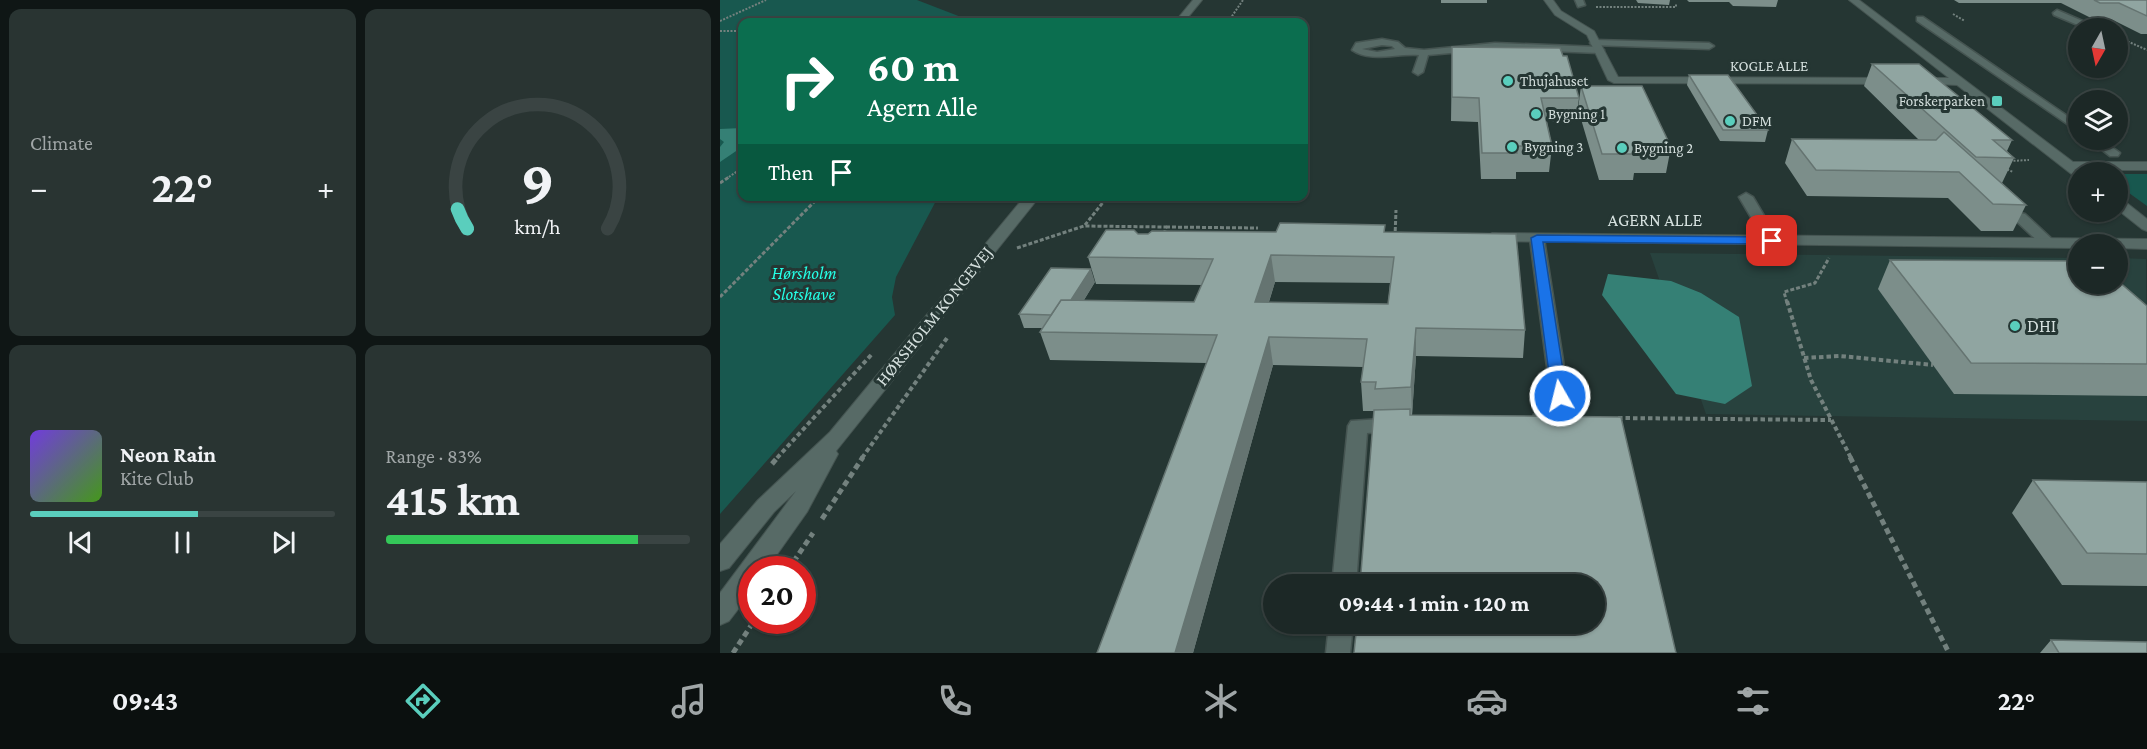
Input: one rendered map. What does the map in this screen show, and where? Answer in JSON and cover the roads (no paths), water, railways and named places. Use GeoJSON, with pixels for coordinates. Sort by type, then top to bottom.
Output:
{"type":"FeatureCollection","features":[{"type":"Feature","properties":{"kind":"street"},"geometry":{"type":"LineString","coordinates":[[1182,18],[1197,0]]}},
{"type":"Feature","properties":{"kind":"street","name":"KOGLE ALLE"},"geometry":{"type":"LineString","coordinates":[[1548,0],[1558,13],[1591,33],[1614,80],[1960,82]]}},
{"type":"Feature","properties":{"kind":"street"},"geometry":{"type":"LineString","coordinates":[[1853,0],[2068,164]]}},
{"type":"Feature","properties":{"kind":"street"},"geometry":{"type":"LineString","coordinates":[[2128,166],[2147,166]]}},
{"type":"Feature","properties":{"kind":"street","name":"HØRSHOLM KONGEVEJ"},"geometry":{"type":"LineString","coordinates":[[720,561],[766,507],[837,437],[1029,201]]}},
{"type":"Feature","properties":{"kind":"street"},"geometry":{"type":"LineString","coordinates":[[2128,211],[2147,226]]}},
{"type":"Feature","properties":{"kind":"street","name":"AGERN ALLE"},"geometry":{"type":"LineString","coordinates":[[1478,238],[2147,244]]}},
{"type":"Feature","properties":{"kind":"street","name":"HØRSHOLM KONGEVEJ"},"geometry":{"type":"LineString","coordinates":[[762,556],[799,506],[837,437]]}},
{"type":"Feature","properties":{"kind":"street","name":"HØRSHOLM KONGEVEJ"},"geometry":{"type":"LineString","coordinates":[[720,614],[738,589]]}},
{"type":"Feature","properties":{"kind":"lane"},"geometry":{"type":"LineString","coordinates":[[2057,13],[2068,18]]}},
{"type":"Feature","properties":{"kind":"lane"},"geometry":{"type":"LineString","coordinates":[[1920,19],[2068,121]]}},
{"type":"Feature","properties":{"kind":"lane"},"geometry":{"type":"LineString","coordinates":[[1402,51],[1424,52],[1495,46],[1709,46]]}},
{"type":"Feature","properties":{"kind":"lane"},"geometry":{"type":"LineString","coordinates":[[1418,72],[1424,52]]}},
{"type":"Feature","properties":{"kind":"lane"},"geometry":{"type":"LineString","coordinates":[[2110,150],[2114,153]]}},
{"type":"Feature","properties":{"kind":"lane"},"geometry":{"type":"LineString","coordinates":[[1746,197],[1772,241]]}},
{"type":"Feature","properties":{"kind":"lane"},"geometry":{"type":"LineString","coordinates":[[2020,217],[2048,243]]}},
{"type":"Feature","properties":{"kind":"lane"},"geometry":{"type":"LineString","coordinates":[[1517,420],[1563,418],[1537,238]]}},
{"type":"Feature","properties":{"kind":"lane"},"geometry":{"type":"LineString","coordinates":[[1345,574],[1358,426],[1415,424]]}},
{"type":"Feature","properties":{"kind":"lane"},"geometry":{"type":"LineString","coordinates":[[1338,653],[1340,634]]}},
{"type":"Feature","properties":{"kind":"place","name":"Thujahuset"},"geometry":{"type":"Point","coordinates":[1508,81]}},
{"type":"Feature","properties":{"kind":"place","name":"Forskerparken"},"geometry":{"type":"Point","coordinates":[1997,101]}},
{"type":"Feature","properties":{"kind":"place","name":"Bygning 1"},"geometry":{"type":"Point","coordinates":[1536,114]}},
{"type":"Feature","properties":{"kind":"place","name":"DFM"},"geometry":{"type":"Point","coordinates":[1730,121]}},
{"type":"Feature","properties":{"kind":"place","name":"Bygning 3"},"geometry":{"type":"Point","coordinates":[1512,147]}},
{"type":"Feature","properties":{"kind":"place","name":"Bygning 2"},"geometry":{"type":"Point","coordinates":[1622,148]}},
{"type":"Feature","properties":{"kind":"place","name":"DHI"},"geometry":{"type":"Point","coordinates":[2015,326]}},
{"type":"Feature","properties":{"kind":"park label","name":"Hørsholm Slotshave"},"geometry":{"type":"Point","coordinates":[804,283]}}]}
